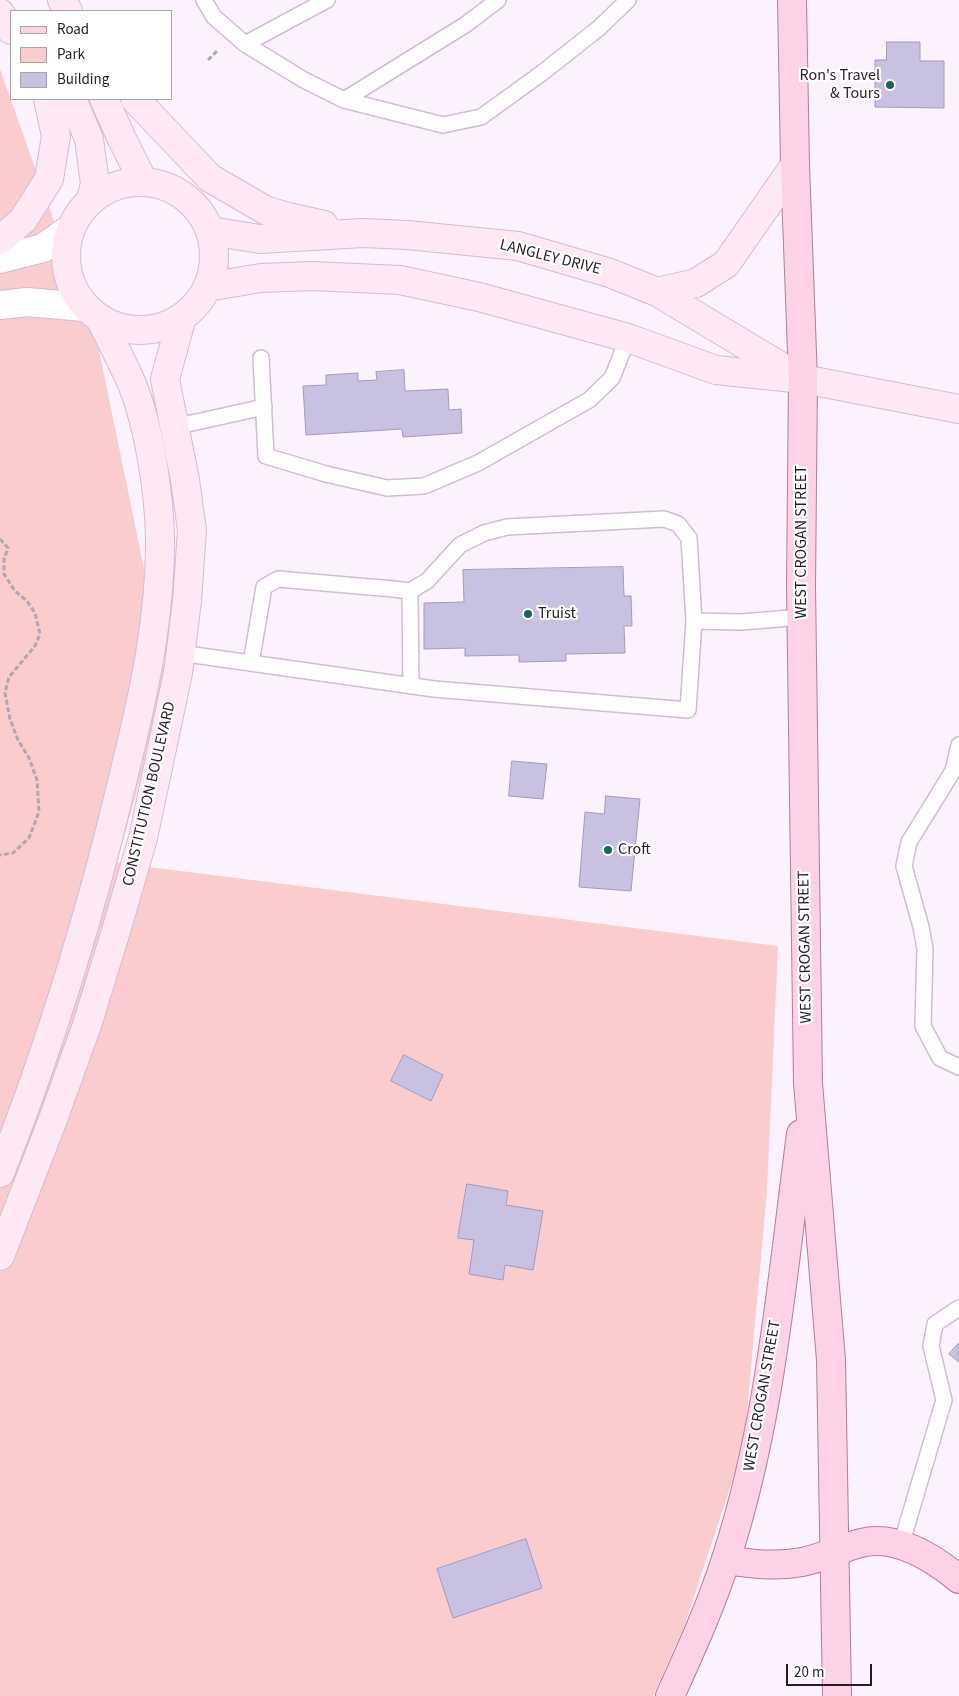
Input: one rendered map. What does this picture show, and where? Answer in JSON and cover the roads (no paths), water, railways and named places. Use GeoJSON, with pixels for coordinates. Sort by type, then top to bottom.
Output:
{"type":"FeatureCollection","features":[{"type":"Feature","properties":{"kind":"main road","name":"WEST CROGAN STREET"},"geometry":{"type":"LineString","coordinates":[[792,0],[795,165],[803,379],[802,617],[808,1083],[831,1360],[836,1553],[837,1696]]}},
{"type":"Feature","properties":{"kind":"main road","name":"WEST CROGAN STREET"},"geometry":{"type":"LineString","coordinates":[[670,1696],[726,1560],[745,1490],[766,1396],[808,1083]]}},
{"type":"Feature","properties":{"kind":"main road"},"geometry":{"type":"LineString","coordinates":[[726,1560],[762,1565],[780,1565],[822,1558],[860,1543],[878,1540],[901,1544],[933,1560],[959,1579]]}},
{"type":"Feature","properties":{"kind":"street"},"geometry":{"type":"LineString","coordinates":[[8,0],[16,10]]}},
{"type":"Feature","properties":{"kind":"street"},"geometry":{"type":"LineString","coordinates":[[0,14],[10,29]]}},
{"type":"Feature","properties":{"kind":"street"},"geometry":{"type":"LineString","coordinates":[[0,240],[23,220],[49,180],[56,136],[48,100]]}},
{"type":"Feature","properties":{"kind":"street"},"geometry":{"type":"LineString","coordinates":[[72,100],[89,139],[95,184],[91,199]]}},
{"type":"Feature","properties":{"kind":"street"},"geometry":{"type":"LineString","coordinates":[[104,100],[121,138],[144,181]]}},
{"type":"Feature","properties":{"kind":"street"},"geometry":{"type":"LineString","coordinates":[[137,100],[210,178],[265,210],[362,234]]}},
{"type":"Feature","properties":{"kind":"street"},"geometry":{"type":"LineString","coordinates":[[657,292],[696,283],[726,264],[795,165]]}},
{"type":"Feature","properties":{"kind":"street"},"geometry":{"type":"LineString","coordinates":[[144,181],[161,184],[177,191],[191,202],[202,216],[210,231],[213,242],[214,265],[208,287],[197,304],[182,317],[167,326],[133,331],[116,327],[92,313],[72,290],[66,270],[65,249],[70,229],[78,213],[91,199],[107,189],[124,183],[144,181]]}},
{"type":"Feature","properties":{"kind":"street"},"geometry":{"type":"LineString","coordinates":[[0,259],[43,248],[70,229]]}},
{"type":"Feature","properties":{"kind":"street","name":"LANGLEY DRIVE"},"geometry":{"type":"LineString","coordinates":[[210,231],[260,239],[362,234],[458,239],[518,246],[610,273],[657,292],[803,379]]}},
{"type":"Feature","properties":{"kind":"street","name":"LANGLEY DRIVE"},"geometry":{"type":"LineString","coordinates":[[208,287],[261,278],[312,276],[400,280],[479,297],[628,338],[716,370],[803,379],[959,409]]}},
{"type":"Feature","properties":{"kind":"street"},"geometry":{"type":"LineString","coordinates":[[0,305],[27,302],[92,313]]}},
{"type":"Feature","properties":{"kind":"street","name":"CONSTITUTION BOULEVARD"},"geometry":{"type":"LineString","coordinates":[[0,1173],[24,1110],[56,1015],[112,827],[134,734],[149,656],[158,593],[160,536],[155,482],[147,436],[132,385],[92,313]]}},
{"type":"Feature","properties":{"kind":"street","name":"CONSTITUTION BOULEVARD"},"geometry":{"type":"LineString","coordinates":[[0,1256],[88,1025],[143,838],[178,672],[192,530],[175,425],[165,380],[182,317]]}},
{"type":"Feature","properties":{"kind":"lane"},"geometry":{"type":"LineString","coordinates":[[204,0],[214,17],[245,44],[304,80],[344,100],[442,125],[481,117],[592,34],[628,0]]}},
{"type":"Feature","properties":{"kind":"lane"},"geometry":{"type":"LineString","coordinates":[[245,44],[327,0]]}},
{"type":"Feature","properties":{"kind":"lane"},"geometry":{"type":"LineString","coordinates":[[344,100],[465,25],[498,0]]}},
{"type":"Feature","properties":{"kind":"lane"},"geometry":{"type":"LineString","coordinates":[[261,358],[266,456],[326,474],[387,488],[424,486],[478,463],[589,400],[612,378],[628,338]]}},
{"type":"Feature","properties":{"kind":"lane"},"geometry":{"type":"LineString","coordinates":[[175,425],[264,407]]}},
{"type":"Feature","properties":{"kind":"lane"},"geometry":{"type":"LineString","coordinates":[[180,653],[411,686],[688,710],[694,621],[689,538],[678,524],[664,519],[507,527],[484,533],[460,545],[427,581],[410,592],[393,588],[278,579],[264,587],[251,663]]}},
{"type":"Feature","properties":{"kind":"lane"},"geometry":{"type":"LineString","coordinates":[[410,592],[411,686]]}},
{"type":"Feature","properties":{"kind":"lane"},"geometry":{"type":"LineString","coordinates":[[694,621],[741,622],[802,617]]}},
{"type":"Feature","properties":{"kind":"lane"},"geometry":{"type":"LineString","coordinates":[[959,745],[953,770],[909,842],[904,866],[925,949],[923,1026],[940,1058],[959,1067]]}},
{"type":"Feature","properties":{"kind":"lane"},"geometry":{"type":"LineString","coordinates":[[901,1544],[944,1400],[931,1346],[935,1324],[959,1308]]}},
{"type":"Feature","properties":{"kind":"place","name":"Ron's Travel & Tours"},"geometry":{"type":"Point","coordinates":[890,85]}},
{"type":"Feature","properties":{"kind":"place","name":"Truist"},"geometry":{"type":"Point","coordinates":[528,614]}},
{"type":"Feature","properties":{"kind":"place","name":"Croft"},"geometry":{"type":"Point","coordinates":[608,850]}}]}
